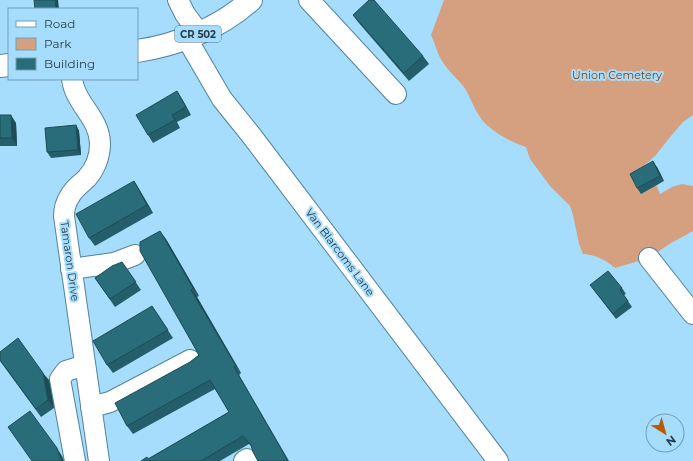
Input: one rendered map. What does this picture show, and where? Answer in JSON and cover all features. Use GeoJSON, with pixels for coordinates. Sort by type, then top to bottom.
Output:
{"type":"FeatureCollection","features":[{"type":"Feature","properties":{"kind":"main road","name":"CR 502"},"geometry":{"type":"LineString","coordinates":[[138,51],[153,49],[193,36],[223,20],[251,0]]}},
{"type":"Feature","properties":{"kind":"street","name":"Van Blarcoms Lane"},"geometry":{"type":"LineString","coordinates":[[178,0],[222,98],[498,461]]}},
{"type":"Feature","properties":{"kind":"street"},"geometry":{"type":"LineString","coordinates":[[310,0],[396,94]]}},
{"type":"Feature","properties":{"kind":"street","name":"Tamaron Drive"},"geometry":{"type":"LineString","coordinates":[[72,80],[78,98],[96,124],[100,143],[99,155],[94,168],[87,178],[76,187],[69,196],[65,206],[64,216],[99,461]]}},
{"type":"Feature","properties":{"kind":"street"},"geometry":{"type":"LineString","coordinates":[[71,269],[114,263],[135,256]]}},
{"type":"Feature","properties":{"kind":"street"},"geometry":{"type":"LineString","coordinates":[[649,258],[693,314]]}},
{"type":"Feature","properties":{"kind":"street"},"geometry":{"type":"LineString","coordinates":[[91,407],[110,402],[190,360]]}},
{"type":"Feature","properties":{"kind":"street"},"geometry":{"type":"LineString","coordinates":[[75,461],[60,379],[66,371],[85,365]]}},
{"type":"Feature","properties":{"kind":"green space","name":"Union Cemetery"},"geometry":{"type":"Polygon","coordinates":[[[444,0],[693,0],[693,115],[683,122],[655,156],[639,170],[655,182],[660,194],[672,187],[682,184],[693,186],[693,231],[671,243],[649,258],[615,268],[600,258],[583,254],[579,244],[570,206],[550,186],[530,159],[526,147],[499,135],[482,120],[464,87],[440,58],[431,35],[444,0]]]}},
{"type":"Feature","properties":{"kind":"building"},"geometry":{"type":"Polygon","coordinates":[[[34,0],[55,0],[56,8],[35,8],[34,0]]]}},
{"type":"Feature","properties":{"kind":"building"},"geometry":{"type":"Polygon","coordinates":[[[369,0],[374,0],[423,56],[404,73],[353,15],[369,0]]]}},
{"type":"Feature","properties":{"kind":"building"},"geometry":{"type":"Polygon","coordinates":[[[177,91],[186,107],[172,115],[175,120],[148,135],[136,115],[177,91]]]}},
{"type":"Feature","properties":{"kind":"building"},"geometry":{"type":"Polygon","coordinates":[[[0,115],[11,115],[12,138],[0,138],[0,115]]]}},
{"type":"Feature","properties":{"kind":"building"},"geometry":{"type":"Polygon","coordinates":[[[76,125],[78,150],[47,152],[45,128],[76,125]]]}},
{"type":"Feature","properties":{"kind":"building"},"geometry":{"type":"Polygon","coordinates":[[[653,161],[660,176],[637,188],[630,174],[653,161]]]}},
{"type":"Feature","properties":{"kind":"building"},"geometry":{"type":"Polygon","coordinates":[[[134,181],[147,205],[89,238],[76,214],[134,181]]]}},
{"type":"Feature","properties":{"kind":"building"},"geometry":{"type":"Polygon","coordinates":[[[160,231],[193,288],[191,290],[236,366],[234,367],[288,461],[258,461],[251,445],[243,436],[201,461],[141,461],[147,457],[148,459],[229,412],[210,380],[127,426],[115,403],[190,362],[199,355],[140,251],[140,242],[160,231]]]}},
{"type":"Feature","properties":{"kind":"building"},"geometry":{"type":"Polygon","coordinates":[[[122,262],[136,282],[110,299],[95,278],[112,266],[122,262]]]}},
{"type":"Feature","properties":{"kind":"building"},"geometry":{"type":"Polygon","coordinates":[[[608,271],[622,288],[620,290],[628,301],[613,314],[590,285],[608,271]]]}},
{"type":"Feature","properties":{"kind":"building"},"geometry":{"type":"Polygon","coordinates":[[[152,306],[168,330],[107,365],[93,341],[152,306]]]}},
{"type":"Feature","properties":{"kind":"building"},"geometry":{"type":"Polygon","coordinates":[[[18,338],[43,373],[48,400],[36,409],[0,360],[0,352],[18,338]]]}},
{"type":"Feature","properties":{"kind":"building"},"geometry":{"type":"Polygon","coordinates":[[[30,411],[57,448],[60,460],[62,461],[32,461],[8,427],[30,411]]]}}]}
